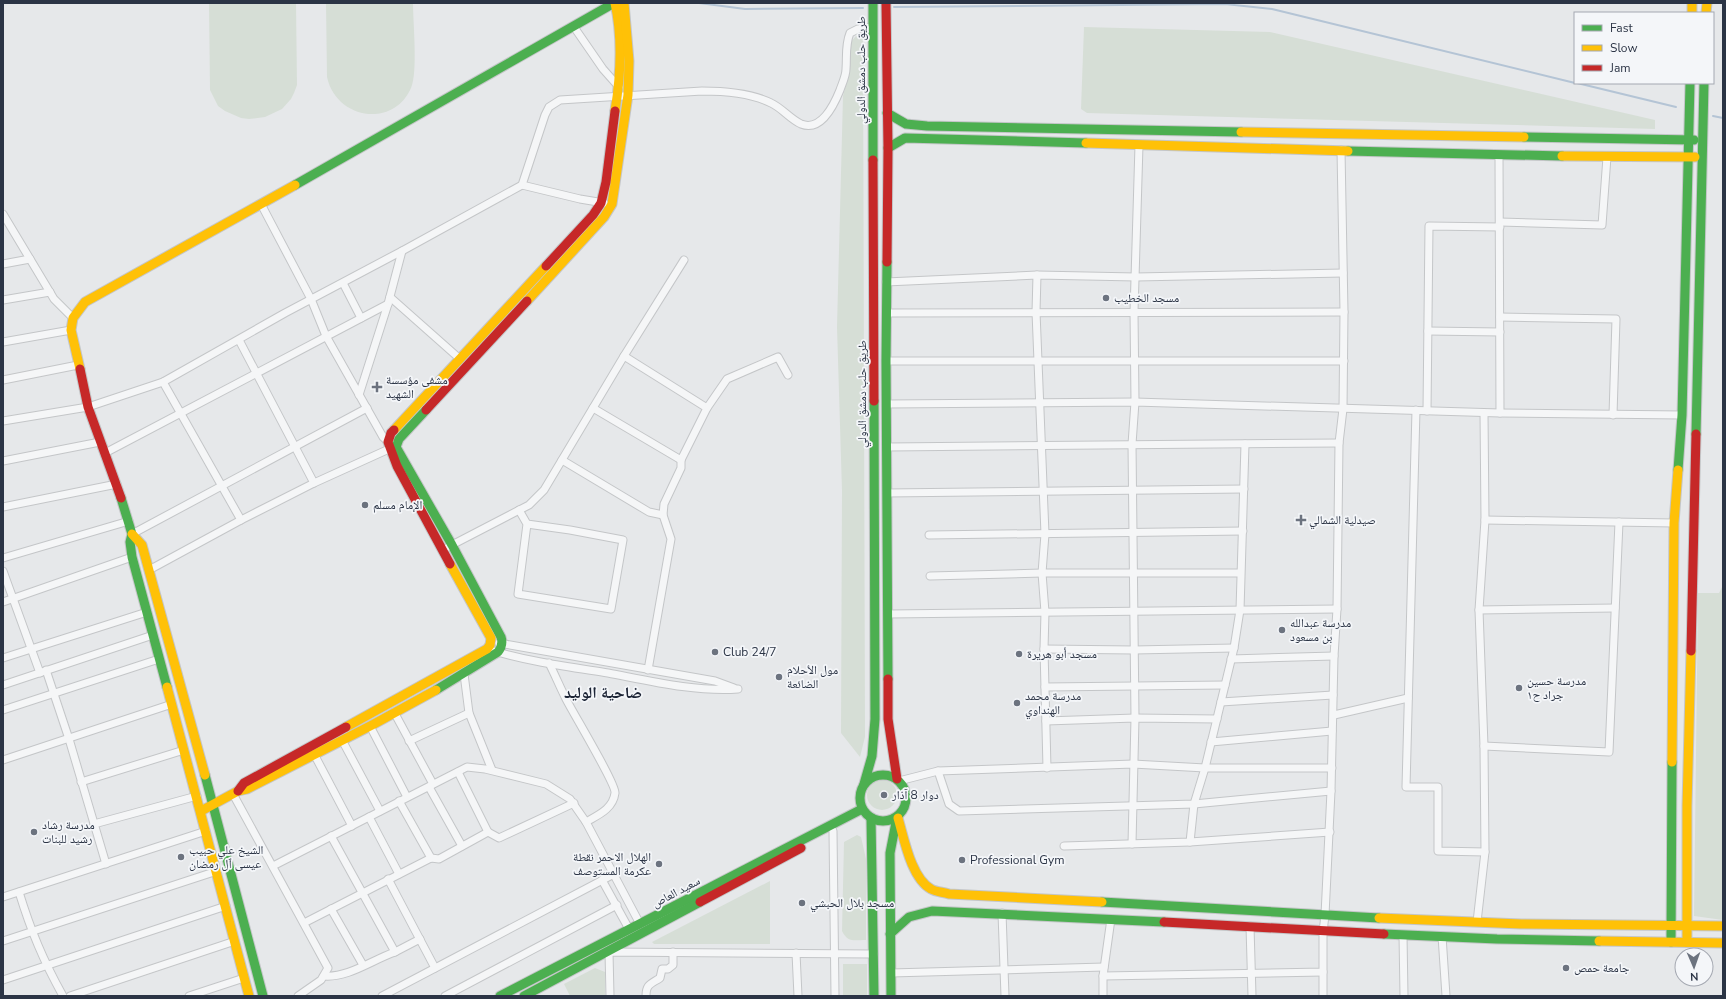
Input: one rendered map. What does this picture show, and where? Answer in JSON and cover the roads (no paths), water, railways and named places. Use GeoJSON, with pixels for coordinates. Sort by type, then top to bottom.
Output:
{"type":"FeatureCollection","features":[{"type":"Feature","properties":{"kind":"main road"},"geometry":{"type":"LineString","coordinates":[[236,792],[244,782],[489,645],[442,549],[397,466],[391,446],[391,433],[594,215],[601,203],[621,62],[620,34],[614,3],[574,27],[85,302],[73,318],[71,330],[88,407],[117,484],[129,521],[132,534],[130,542],[132,557],[217,871],[249,996]]}},
{"type":"Feature","properties":{"kind":"main road"},"geometry":{"type":"LineString","coordinates":[[391,446],[468,366],[604,216],[612,204],[628,95],[629,61],[624,3]]}},
{"type":"Feature","properties":{"kind":"main road","name":"طريق حلب دمشق الدولي"},"geometry":{"type":"LineString","coordinates":[[864,784],[872,756],[875,719],[873,3]]}},
{"type":"Feature","properties":{"kind":"main road","name":"طريق حلب دمشق الدولي"},"geometry":{"type":"LineString","coordinates":[[886,3],[888,148],[886,282],[889,614],[888,719],[898,780]]}},
{"type":"Feature","properties":{"kind":"main road"},"geometry":{"type":"LineString","coordinates":[[1671,942],[1674,523],[1682,415],[1690,84]]}},
{"type":"Feature","properties":{"kind":"main road"},"geometry":{"type":"LineString","coordinates":[[1687,942],[1687,806],[1704,84]]}},
{"type":"Feature","properties":{"kind":"main road"},"geometry":{"type":"LineString","coordinates":[[887,113],[906,124],[927,126],[1702,141]]}},
{"type":"Feature","properties":{"kind":"main road"},"geometry":{"type":"LineString","coordinates":[[888,148],[905,138],[925,138],[1499,156],[1702,157]]}},
{"type":"Feature","properties":{"kind":"main road"},"geometry":{"type":"LineString","coordinates":[[201,811],[236,792],[248,789],[370,726],[464,674],[498,652],[503,644],[501,637],[452,545],[391,446]]}},
{"type":"Feature","properties":{"kind":"main road"},"geometry":{"type":"LineString","coordinates":[[132,534],[142,545],[213,805],[263,996]]}},
{"type":"Feature","properties":{"kind":"main road"},"geometry":{"type":"LineString","coordinates":[[866,813],[884,821],[897,817],[903,811],[906,803],[906,792],[898,780],[884,774],[876,775],[864,784],[860,792],[860,801],[866,813],[874,954],[874,996]]}},
{"type":"Feature","properties":{"kind":"main road"},"geometry":{"type":"LineString","coordinates":[[524,996],[866,813]]}},
{"type":"Feature","properties":{"kind":"main road","name":"سعيد العاص"},"geometry":{"type":"LineString","coordinates":[[500,996],[640,924],[866,813]]}},
{"type":"Feature","properties":{"kind":"main road"},"geometry":{"type":"LineString","coordinates":[[897,817],[907,852],[918,876],[930,889],[949,894],[1477,922],[1576,925],[1687,924],[1723,926]]}},
{"type":"Feature","properties":{"kind":"main road"},"geometry":{"type":"LineString","coordinates":[[891,996],[890,853],[897,817]]}},
{"type":"Feature","properties":{"kind":"main road"},"geometry":{"type":"LineString","coordinates":[[890,934],[909,917],[932,911],[1002,913],[1250,926],[1323,932],[1497,939],[1723,943]]}},
{"type":"Feature","properties":{"kind":"street"},"geometry":{"type":"LineString","coordinates":[[574,27],[618,91]]}},
{"type":"Feature","properties":{"kind":"street"},"geometry":{"type":"LineString","coordinates":[[3,421],[88,407],[163,382],[311,299],[402,251],[522,184],[549,107],[560,100],[618,91],[628,95],[702,90],[723,91],[772,103],[800,124],[810,126],[819,123],[828,112],[840,91],[846,71],[846,42],[850,33],[873,27]]}},
{"type":"Feature","properties":{"kind":"street"},"geometry":{"type":"LineString","coordinates":[[1132,844],[1135,685],[1132,444],[1139,145]]}},
{"type":"Feature","properties":{"kind":"street"},"geometry":{"type":"LineString","coordinates":[[1324,996],[1323,932],[1332,791],[1334,656],[1337,609],[1339,443],[1343,409],[1344,361],[1341,150]]}},
{"type":"Feature","properties":{"kind":"street"},"geometry":{"type":"LineString","coordinates":[[1499,156],[1500,413]]}},
{"type":"Feature","properties":{"kind":"street"},"geometry":{"type":"LineString","coordinates":[[1427,411],[1429,226],[1602,225],[1607,157]]}},
{"type":"Feature","properties":{"kind":"street"},"geometry":{"type":"LineString","coordinates":[[522,184],[580,199],[612,204]]}},
{"type":"Feature","properties":{"kind":"street"},"geometry":{"type":"LineString","coordinates":[[149,570],[241,520],[391,446],[383,437],[326,336],[311,299],[260,204]]}},
{"type":"Feature","properties":{"kind":"street"},"geometry":{"type":"LineString","coordinates":[[3,215],[50,292],[73,318]]}},
{"type":"Feature","properties":{"kind":"street"},"geometry":{"type":"LineString","coordinates":[[359,395],[389,300],[402,251]]}},
{"type":"Feature","properties":{"kind":"street"},"geometry":{"type":"LineString","coordinates":[[3,264],[30,259]]}},
{"type":"Feature","properties":{"kind":"street"},"geometry":{"type":"LineString","coordinates":[[442,549],[529,505],[544,490],[624,356],[684,260]]}},
{"type":"Feature","properties":{"kind":"street"},"geometry":{"type":"LineString","coordinates":[[886,282],[1037,275],[1136,277],[1343,273]]}},
{"type":"Feature","properties":{"kind":"street"},"geometry":{"type":"LineString","coordinates":[[1037,275],[1036,312],[1042,445],[1042,491],[1045,534],[1042,573],[1045,612],[1044,648],[1047,768]]}},
{"type":"Feature","properties":{"kind":"street"},"geometry":{"type":"LineString","coordinates":[[343,282],[361,318]]}},
{"type":"Feature","properties":{"kind":"street"},"geometry":{"type":"LineString","coordinates":[[3,300],[50,292]]}},
{"type":"Feature","properties":{"kind":"street"},"geometry":{"type":"LineString","coordinates":[[389,300],[460,359]]}},
{"type":"Feature","properties":{"kind":"street"},"geometry":{"type":"LineString","coordinates":[[105,453],[361,318],[389,300]]}},
{"type":"Feature","properties":{"kind":"street"},"geometry":{"type":"LineString","coordinates":[[886,313],[1344,312]]}},
{"type":"Feature","properties":{"kind":"street"},"geometry":{"type":"LineString","coordinates":[[1500,317],[1616,319],[1613,415]]}},
{"type":"Feature","properties":{"kind":"street"},"geometry":{"type":"LineString","coordinates":[[3,342],[71,330]]}},
{"type":"Feature","properties":{"kind":"street"},"geometry":{"type":"LineString","coordinates":[[1428,331],[1500,332]]}},
{"type":"Feature","properties":{"kind":"street"},"geometry":{"type":"LineString","coordinates":[[239,340],[314,483]]}},
{"type":"Feature","properties":{"kind":"street"},"geometry":{"type":"LineString","coordinates":[[624,356],[707,408]]}},
{"type":"Feature","properties":{"kind":"street"},"geometry":{"type":"LineString","coordinates":[[648,670],[671,539],[663,515],[664,504],[681,468],[681,460],[707,408],[727,379],[778,357],[788,374]]}},
{"type":"Feature","properties":{"kind":"street"},"geometry":{"type":"LineString","coordinates":[[886,362],[1344,361]]}},
{"type":"Feature","properties":{"kind":"street"},"geometry":{"type":"LineString","coordinates":[[3,380],[78,365]]}},
{"type":"Feature","properties":{"kind":"street"},"geometry":{"type":"LineString","coordinates":[[163,382],[241,520]]}},
{"type":"Feature","properties":{"kind":"street"},"geometry":{"type":"LineString","coordinates":[[886,404],[1134,402],[1484,413],[1682,415]]}},
{"type":"Feature","properties":{"kind":"street"},"geometry":{"type":"LineString","coordinates":[[132,534],[367,408]]}},
{"type":"Feature","properties":{"kind":"street"},"geometry":{"type":"LineString","coordinates":[[593,408],[681,460]]}},
{"type":"Feature","properties":{"kind":"street"},"geometry":{"type":"LineString","coordinates":[[1416,410],[1406,787],[1438,787],[1438,851],[1485,852]]}},
{"type":"Feature","properties":{"kind":"street"},"geometry":{"type":"LineString","coordinates":[[1477,922],[1485,852],[1484,746],[1479,610],[1485,520],[1484,413]]}},
{"type":"Feature","properties":{"kind":"street"},"geometry":{"type":"LineString","coordinates":[[3,461],[100,442]]}},
{"type":"Feature","properties":{"kind":"street"},"geometry":{"type":"LineString","coordinates":[[888,447],[1339,443]]}},
{"type":"Feature","properties":{"kind":"street"},"geometry":{"type":"LineString","coordinates":[[1190,842],[1194,804],[1205,768],[1234,648],[1240,610],[1245,444]]}},
{"type":"Feature","properties":{"kind":"street"},"geometry":{"type":"LineString","coordinates":[[562,460],[649,512],[663,515]]}},
{"type":"Feature","properties":{"kind":"street"},"geometry":{"type":"LineString","coordinates":[[3,507],[117,484]]}},
{"type":"Feature","properties":{"kind":"street"},"geometry":{"type":"LineString","coordinates":[[887,493],[1244,488]]}},
{"type":"Feature","properties":{"kind":"street"},"geometry":{"type":"LineString","coordinates":[[519,510],[526,524],[518,594],[611,610],[623,540],[570,530],[526,524]]}},
{"type":"Feature","properties":{"kind":"street"},"geometry":{"type":"LineString","coordinates":[[1485,520],[1674,523]]}},
{"type":"Feature","properties":{"kind":"street"},"geometry":{"type":"LineString","coordinates":[[3,558],[129,521]]}},
{"type":"Feature","properties":{"kind":"street"},"geometry":{"type":"LineString","coordinates":[[1484,746],[1609,752],[1619,522]]}},
{"type":"Feature","properties":{"kind":"street"},"geometry":{"type":"LineString","coordinates":[[929,535],[1243,531]]}},
{"type":"Feature","properties":{"kind":"street"},"geometry":{"type":"LineString","coordinates":[[3,602],[132,557]]}},
{"type":"Feature","properties":{"kind":"street"},"geometry":{"type":"LineString","coordinates":[[3,571],[32,649],[54,694],[69,738],[106,864]]}},
{"type":"Feature","properties":{"kind":"street"},"geometry":{"type":"LineString","coordinates":[[930,576],[1042,573],[1240,573]]}},
{"type":"Feature","properties":{"kind":"street"},"geometry":{"type":"LineString","coordinates":[[1479,610],[1615,608]]}},
{"type":"Feature","properties":{"kind":"street"},"geometry":{"type":"LineString","coordinates":[[889,614],[1337,609]]}},
{"type":"Feature","properties":{"kind":"street"},"geometry":{"type":"LineString","coordinates":[[3,658],[147,612]]}},
{"type":"Feature","properties":{"kind":"street"},"geometry":{"type":"LineString","coordinates":[[3,685],[153,635]]}},
{"type":"Feature","properties":{"kind":"street"},"geometry":{"type":"LineString","coordinates":[[503,644],[715,681],[738,689],[716,691],[549,663],[498,652],[489,645],[503,644]]}},
{"type":"Feature","properties":{"kind":"street"},"geometry":{"type":"LineString","coordinates":[[1044,648],[1134,650],[1234,648]]}},
{"type":"Feature","properties":{"kind":"street"},"geometry":{"type":"LineString","coordinates":[[1231,659],[1334,656]]}},
{"type":"Feature","properties":{"kind":"street"},"geometry":{"type":"LineString","coordinates":[[3,710],[159,659]]}},
{"type":"Feature","properties":{"kind":"street"},"geometry":{"type":"LineString","coordinates":[[549,663],[615,791],[613,802],[604,812],[586,822]]}},
{"type":"Feature","properties":{"kind":"street"},"geometry":{"type":"LineString","coordinates":[[464,674],[469,713],[492,770]]}},
{"type":"Feature","properties":{"kind":"street"},"geometry":{"type":"LineString","coordinates":[[1045,687],[1225,685]]}},
{"type":"Feature","properties":{"kind":"street"},"geometry":{"type":"LineString","coordinates":[[1221,702],[1333,695]]}},
{"type":"Feature","properties":{"kind":"street"},"geometry":{"type":"LineString","coordinates":[[1334,715],[1408,698]]}},
{"type":"Feature","properties":{"kind":"street"},"geometry":{"type":"LineString","coordinates":[[3,760],[172,704]]}},
{"type":"Feature","properties":{"kind":"street"},"geometry":{"type":"LineString","coordinates":[[394,712],[462,846]]}},
{"type":"Feature","properties":{"kind":"street"},"geometry":{"type":"LineString","coordinates":[[409,741],[469,713]]}},
{"type":"Feature","properties":{"kind":"street"},"geometry":{"type":"LineString","coordinates":[[1046,721],[1135,718],[1217,719]]}},
{"type":"Feature","properties":{"kind":"street"},"geometry":{"type":"LineString","coordinates":[[370,726],[407,797]]}},
{"type":"Feature","properties":{"kind":"street"},"geometry":{"type":"LineString","coordinates":[[1211,742],[1332,731]]}},
{"type":"Feature","properties":{"kind":"street"},"geometry":{"type":"LineString","coordinates":[[342,740],[380,811]]}},
{"type":"Feature","properties":{"kind":"street"},"geometry":{"type":"LineString","coordinates":[[81,782],[184,750]]}},
{"type":"Feature","properties":{"kind":"street"},"geometry":{"type":"LineString","coordinates":[[314,754],[352,826]]}},
{"type":"Feature","properties":{"kind":"street"},"geometry":{"type":"LineString","coordinates":[[898,780],[938,771],[1134,764],[1205,768],[1332,768]]}},
{"type":"Feature","properties":{"kind":"street"},"geometry":{"type":"LineString","coordinates":[[273,866],[467,767],[492,770],[546,784],[574,803],[586,822],[640,924]]}},
{"type":"Feature","properties":{"kind":"street"},"geometry":{"type":"LineString","coordinates":[[938,771],[949,804],[959,811],[1194,804],[1332,791]]}},
{"type":"Feature","properties":{"kind":"street"},"geometry":{"type":"LineString","coordinates":[[458,772],[488,832],[499,838],[574,803]]}},
{"type":"Feature","properties":{"kind":"street"},"geometry":{"type":"LineString","coordinates":[[236,792],[273,866],[328,968],[321,980],[304,995]]}},
{"type":"Feature","properties":{"kind":"street"},"geometry":{"type":"LineString","coordinates":[[94,824],[196,796]]}},
{"type":"Feature","properties":{"kind":"street"},"geometry":{"type":"LineString","coordinates":[[400,801],[432,858]]}},
{"type":"Feature","properties":{"kind":"street"},"geometry":{"type":"LineString","coordinates":[[369,817],[399,874]]}},
{"type":"Feature","properties":{"kind":"street"},"geometry":{"type":"LineString","coordinates":[[3,897],[206,831]]}},
{"type":"Feature","properties":{"kind":"street"},"geometry":{"type":"LineString","coordinates":[[833,831],[835,996]]}},
{"type":"Feature","properties":{"kind":"street"},"geometry":{"type":"LineString","coordinates":[[304,923],[432,858],[439,859],[488,832]]}},
{"type":"Feature","properties":{"kind":"street"},"geometry":{"type":"LineString","coordinates":[[1064,846],[1190,842],[1330,832]]}},
{"type":"Feature","properties":{"kind":"street"},"geometry":{"type":"LineString","coordinates":[[331,836],[395,952]]}},
{"type":"Feature","properties":{"kind":"street"},"geometry":{"type":"LineString","coordinates":[[3,941],[217,871]]}},
{"type":"Feature","properties":{"kind":"street"},"geometry":{"type":"LineString","coordinates":[[382,996],[614,874]]}},
{"type":"Feature","properties":{"kind":"street"},"geometry":{"type":"LineString","coordinates":[[388,879],[435,968]]}},
{"type":"Feature","properties":{"kind":"street"},"geometry":{"type":"LineString","coordinates":[[602,880],[629,930]]}},
{"type":"Feature","properties":{"kind":"street"},"geometry":{"type":"LineString","coordinates":[[19,892],[31,932],[46,966],[63,996]]}},
{"type":"Feature","properties":{"kind":"street"},"geometry":{"type":"LineString","coordinates":[[445,996],[616,905]]}},
{"type":"Feature","properties":{"kind":"street"},"geometry":{"type":"LineString","coordinates":[[3,980],[226,906]]}},
{"type":"Feature","properties":{"kind":"street"},"geometry":{"type":"LineString","coordinates":[[331,909],[363,965]]}},
{"type":"Feature","properties":{"kind":"street"},"geometry":{"type":"LineString","coordinates":[[1002,913],[1002,969],[1005,996]]}},
{"type":"Feature","properties":{"kind":"street"},"geometry":{"type":"LineString","coordinates":[[1103,996],[1103,976],[1111,919]]}},
{"type":"Feature","properties":{"kind":"street"},"geometry":{"type":"LineString","coordinates":[[1250,926],[1252,996]]}},
{"type":"Feature","properties":{"kind":"street"},"geometry":{"type":"LineString","coordinates":[[1403,935],[1404,996]]}},
{"type":"Feature","properties":{"kind":"street"},"geometry":{"type":"LineString","coordinates":[[1442,936],[1446,996]]}},
{"type":"Feature","properties":{"kind":"street"},"geometry":{"type":"LineString","coordinates":[[324,976],[333,977],[345,974],[395,952],[420,939]]}},
{"type":"Feature","properties":{"kind":"street"},"geometry":{"type":"LineString","coordinates":[[70,996],[235,941]]}},
{"type":"Feature","properties":{"kind":"street"},"geometry":{"type":"LineString","coordinates":[[610,996],[608,952],[874,954]]}},
{"type":"Feature","properties":{"kind":"street"},"geometry":{"type":"LineString","coordinates":[[646,996],[646,988],[660,978],[662,969],[668,969],[674,965],[673,952]]}},
{"type":"Feature","properties":{"kind":"street"},"geometry":{"type":"LineString","coordinates":[[796,953],[798,996]]}},
{"type":"Feature","properties":{"kind":"street"},"geometry":{"type":"LineString","coordinates":[[891,973],[1104,967]]}},
{"type":"Feature","properties":{"kind":"street"},"geometry":{"type":"LineString","coordinates":[[1103,976],[1252,975],[1323,972]]}},
{"type":"Feature","properties":{"kind":"street"},"geometry":{"type":"LineString","coordinates":[[189,996],[244,978]]}},
{"type":"Feature","properties":{"kind":"waterway"},"geometry":{"type":"LineString","coordinates":[[699,3],[745,9],[863,8]]}},
{"type":"Feature","properties":{"kind":"waterway"},"geometry":{"type":"LineString","coordinates":[[894,7],[1225,4],[1272,9],[1574,83]]}},
{"type":"Feature","properties":{"kind":"waterway"},"geometry":{"type":"LineString","coordinates":[[1581,84],[1676,107]]}},
{"type":"Feature","properties":{"kind":"waterway"},"geometry":{"type":"LineString","coordinates":[[1713,116],[1723,118]]}},
{"type":"Feature","properties":{"kind":"place","name":"مسجد الخطيب"},"geometry":{"type":"Point","coordinates":[1106,298]}},
{"type":"Feature","properties":{"kind":"place","name":"مشفى مؤسسة الشهيد"},"geometry":{"type":"Point","coordinates":[377,387]}},
{"type":"Feature","properties":{"kind":"place","name":"الإمام مسلم"},"geometry":{"type":"Point","coordinates":[365,505]}},
{"type":"Feature","properties":{"kind":"place","name":"صيدلية الشمالي"},"geometry":{"type":"Point","coordinates":[1301,520]}},
{"type":"Feature","properties":{"kind":"place","name":"مدرسة عبدالله بن مسعود"},"geometry":{"type":"Point","coordinates":[1282,630]}},
{"type":"Feature","properties":{"kind":"place","name":"Club 24/7"},"geometry":{"type":"Point","coordinates":[715,652]}},
{"type":"Feature","properties":{"kind":"place","name":"مسجد أبو هريرة"},"geometry":{"type":"Point","coordinates":[1019,654]}},
{"type":"Feature","properties":{"kind":"place","name":"مول الأحلام الضائعة"},"geometry":{"type":"Point","coordinates":[779,677]}},
{"type":"Feature","properties":{"kind":"place","name":"مدرسة حسين جراد ح١"},"geometry":{"type":"Point","coordinates":[1519,688]}},
{"type":"Feature","properties":{"kind":"place","name":"مدرسة محمد الهنداوي"},"geometry":{"type":"Point","coordinates":[1017,703]}},
{"type":"Feature","properties":{"kind":"place","name":"دوار 8 آذار"},"geometry":{"type":"Point","coordinates":[884,795]}},
{"type":"Feature","properties":{"kind":"place","name":"مدرسة رشاد رشيد للبنات"},"geometry":{"type":"Point","coordinates":[34,832]}},
{"type":"Feature","properties":{"kind":"place","name":"الشيخ علي حبيب عيسى ٱل رمضان"},"geometry":{"type":"Point","coordinates":[181,857]}},
{"type":"Feature","properties":{"kind":"place","name":"Professional Gym"},"geometry":{"type":"Point","coordinates":[962,860]}},
{"type":"Feature","properties":{"kind":"place","name":"الهلال الاحمر نقطة عكرمة المستوصف"},"geometry":{"type":"Point","coordinates":[659,864]}},
{"type":"Feature","properties":{"kind":"place","name":"مسجد بلال الحبشي"},"geometry":{"type":"Point","coordinates":[802,903]}},
{"type":"Feature","properties":{"kind":"place","name":"جامعة حمص"},"geometry":{"type":"Point","coordinates":[1566,968]}},
{"type":"Feature","properties":{"kind":"district","name":"ضاحية الوليد"},"geometry":{"type":"Point","coordinates":[603,692]}}]}
